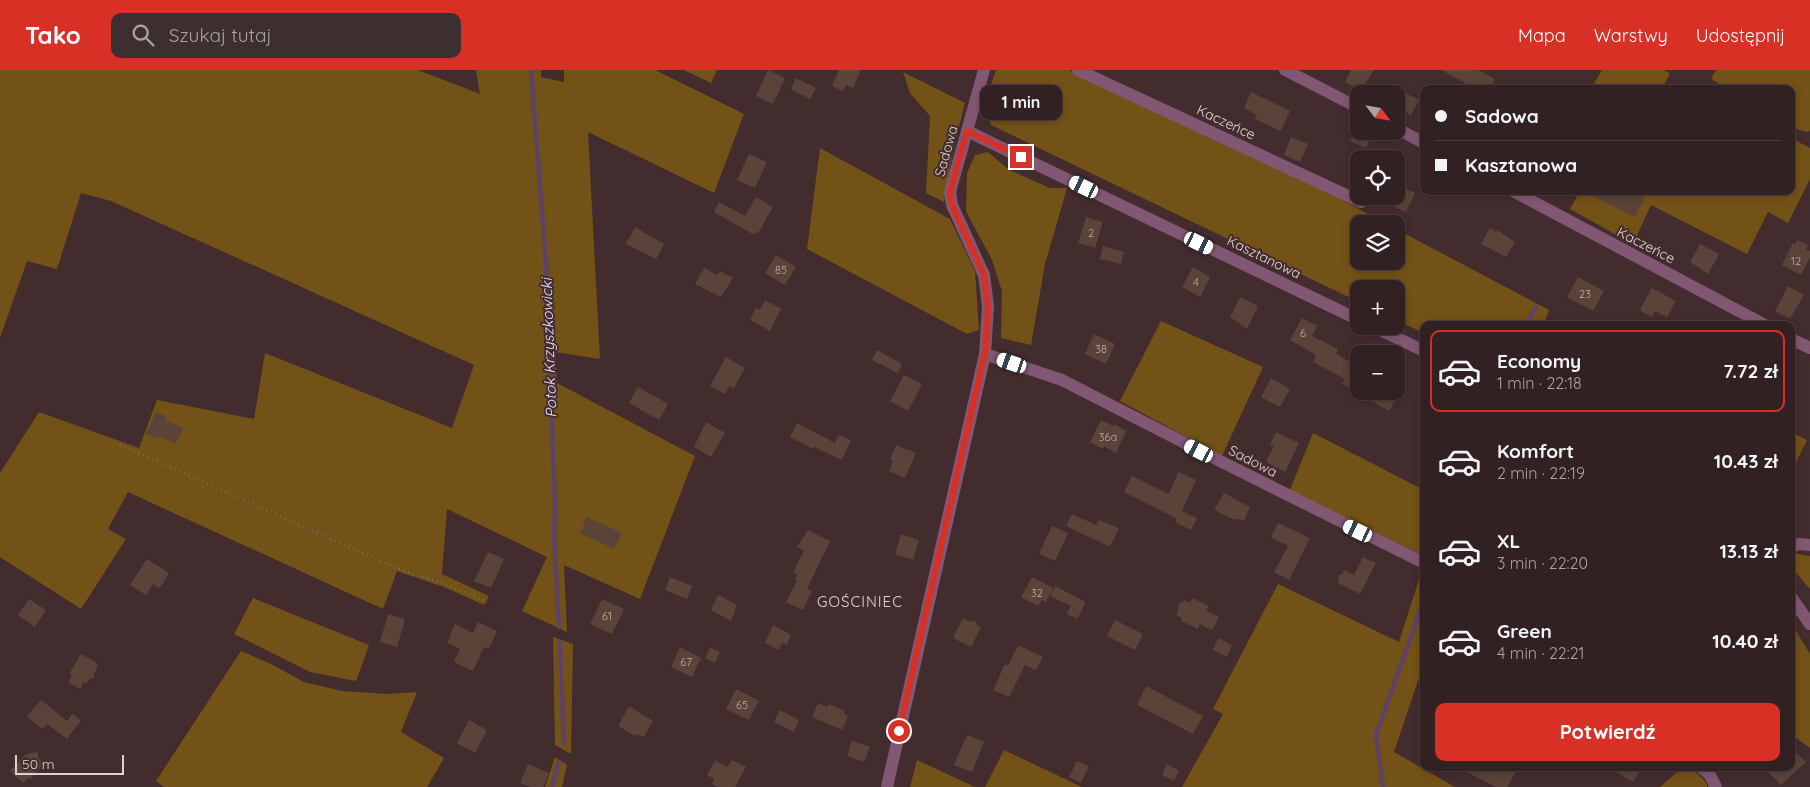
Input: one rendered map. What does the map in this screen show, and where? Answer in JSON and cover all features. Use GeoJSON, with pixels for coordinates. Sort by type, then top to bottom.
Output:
{"type":"FeatureCollection","features":[{"type":"Feature","properties":{"kind":"street","name":"Sadowa"},"geometry":{"type":"LineString","coordinates":[[887,787],[986,354],[988,306],[984,275],[952,205],[950,192],[984,70]]}},
{"type":"Feature","properties":{"kind":"street","name":"Kaczeńce"},"geometry":{"type":"LineString","coordinates":[[1078,70],[1350,197]]}},
{"type":"Feature","properties":{"kind":"street"},"geometry":{"type":"LineString","coordinates":[[1285,70],[1350,103]]}},
{"type":"Feature","properties":{"kind":"street","name":"Kasztanowa"},"geometry":{"type":"LineString","coordinates":[[967,131],[1350,316]]}},
{"type":"Feature","properties":{"kind":"street"},"geometry":{"type":"LineString","coordinates":[[1405,133],[1420,141]]}},
{"type":"Feature","properties":{"kind":"street","name":"Kaczeńce"},"geometry":{"type":"LineString","coordinates":[[1521,195],[1757,321]]}},
{"type":"Feature","properties":{"kind":"street"},"geometry":{"type":"LineString","coordinates":[[1391,335],[1420,349]]}},
{"type":"Feature","properties":{"kind":"street"},"geometry":{"type":"LineString","coordinates":[[1795,341],[1810,348]]}},
{"type":"Feature","properties":{"kind":"street","name":"Sadowa"},"geometry":{"type":"LineString","coordinates":[[986,354],[1062,380],[1420,561]]}},
{"type":"Feature","properties":{"kind":"street"},"geometry":{"type":"LineString","coordinates":[[1795,546],[1810,545]]}},
{"type":"Feature","properties":{"kind":"street"},"geometry":{"type":"LineString","coordinates":[[1795,603],[1810,624]]}},
{"type":"Feature","properties":{"kind":"street"},"geometry":{"type":"LineString","coordinates":[[1705,771],[1710,775],[1716,787]]}},
{"type":"Feature","properties":{"kind":"path"},"geometry":{"type":"LineString","coordinates":[[120,445],[401,570],[445,584],[488,602]]}},
{"type":"Feature","properties":{"kind":"shaded area"},"geometry":{"type":"Polygon","coordinates":[[[0,70],[418,70],[480,94],[476,70],[541,70],[541,77],[564,82],[564,70],[655,70],[744,114],[714,193],[588,132],[600,359],[555,352],[557,383],[695,456],[640,599],[564,565],[567,632],[522,611],[547,557],[447,509],[442,574],[489,596],[484,605],[444,587],[397,571],[383,609],[128,492],[108,529],[126,539],[81,609],[0,557],[0,473],[39,412],[139,448],[157,400],[254,419],[265,353],[452,428],[474,365],[111,201],[81,193],[57,269],[27,261],[0,338],[0,70]]]}},
{"type":"Feature","properties":{"kind":"shaded area"},"geometry":{"type":"Polygon","coordinates":[[[684,70],[717,70],[711,83],[684,70]]]}},
{"type":"Feature","properties":{"kind":"shaded area"},"geometry":{"type":"Polygon","coordinates":[[[996,70],[1069,70],[1339,198],[1370,215],[1350,215],[1350,270],[1405,270],[1405,234],[1549,310],[1545,321],[1420,321],[1420,331],[1405,324],[1405,280],[1350,280],[1350,298],[991,125],[985,104],[996,70]]]}},
{"type":"Feature","properties":{"kind":"shaded area"},"geometry":{"type":"Polygon","coordinates":[[[1602,70],[1663,70],[1670,73],[1664,85],[1593,85],[1602,70]]]}},
{"type":"Feature","properties":{"kind":"shaded area"},"geometry":{"type":"Polygon","coordinates":[[[1716,70],[1810,70],[1810,130],[1808,132],[1795,128],[1795,85],[1721,85],[1711,79],[1716,70]]]}},
{"type":"Feature","properties":{"kind":"shaded area"},"geometry":{"type":"Polygon","coordinates":[[[903,72],[965,103],[954,146],[944,202],[926,193],[930,116],[910,93],[903,72]]]}},
{"type":"Feature","properties":{"kind":"shaded area"},"geometry":{"type":"Polygon","coordinates":[[[1795,140],[1810,148],[1810,179],[1788,223],[1768,212],[1747,254],[1651,205],[1633,244],[1570,209],[1578,195],[1795,195],[1795,140]]]}},
{"type":"Feature","properties":{"kind":"shaded area"},"geometry":{"type":"Polygon","coordinates":[[[820,148],[950,219],[975,271],[979,330],[967,334],[807,249],[820,148]]]}},
{"type":"Feature","properties":{"kind":"shaded area"},"geometry":{"type":"Polygon","coordinates":[[[988,152],[1009,170],[1050,188],[1067,188],[1045,264],[1031,345],[1001,338],[1002,291],[992,260],[966,211],[967,173],[975,155],[988,152]]]}},
{"type":"Feature","properties":{"kind":"shaded area"},"geometry":{"type":"Polygon","coordinates":[[[1161,321],[1263,367],[1222,456],[1120,401],[1161,321]]]}},
{"type":"Feature","properties":{"kind":"shaded area"},"geometry":{"type":"Polygon","coordinates":[[[1313,433],[1420,488],[1420,554],[1290,490],[1313,433]]]}},
{"type":"Feature","properties":{"kind":"shaded area"},"geometry":{"type":"Polygon","coordinates":[[[1795,434],[1807,440],[1795,464],[1795,434]]]}},
{"type":"Feature","properties":{"kind":"shaded area"},"geometry":{"type":"Polygon","coordinates":[[[1795,553],[1810,556],[1810,589],[1795,572],[1795,553]]]}},
{"type":"Feature","properties":{"kind":"shaded area"},"geometry":{"type":"Polygon","coordinates":[[[1420,576],[1420,675],[1394,752],[1420,767],[1420,771],[1427,771],[1455,787],[1182,787],[1223,714],[1213,709],[1278,584],[1399,642],[1420,576]]]}},
{"type":"Feature","properties":{"kind":"shaded area"},"geometry":{"type":"Polygon","coordinates":[[[253,598],[369,645],[356,681],[310,672],[234,634],[253,598]]]}},
{"type":"Feature","properties":{"kind":"shaded area"},"geometry":{"type":"Polygon","coordinates":[[[1795,630],[1810,654],[1810,748],[1795,737],[1795,630]]]}},
{"type":"Feature","properties":{"kind":"shaded area"},"geometry":{"type":"Polygon","coordinates":[[[553,637],[573,644],[571,754],[555,745],[553,637]]]}},
{"type":"Feature","properties":{"kind":"shaded area"},"geometry":{"type":"Polygon","coordinates":[[[241,651],[271,664],[304,682],[342,691],[386,694],[417,692],[401,732],[444,758],[427,787],[164,787],[156,781],[241,651]]]}},
{"type":"Feature","properties":{"kind":"shaded area"},"geometry":{"type":"Polygon","coordinates":[[[1004,750],[1082,787],[985,787],[1004,750]]]}},
{"type":"Feature","properties":{"kind":"shaded area"},"geometry":{"type":"Polygon","coordinates":[[[555,757],[567,765],[562,787],[545,787],[555,757]]]}},
{"type":"Feature","properties":{"kind":"shaded area"},"geometry":{"type":"Polygon","coordinates":[[[917,760],[975,787],[910,787],[917,760]]]}},
{"type":"Feature","properties":{"kind":"shaded area"},"geometry":{"type":"Polygon","coordinates":[[[1679,771],[1695,771],[1708,787],[1660,787],[1679,771]]]}},
{"type":"Feature","properties":{"kind":"building"},"geometry":{"type":"Polygon","coordinates":[[[768,70],[785,78],[773,104],[756,96],[768,70]]]}},
{"type":"Feature","properties":{"kind":"building"},"geometry":{"type":"Polygon","coordinates":[[[839,70],[861,70],[853,88],[846,85],[843,91],[832,86],[839,70]]]}},
{"type":"Feature","properties":{"kind":"building"},"geometry":{"type":"Polygon","coordinates":[[[1351,70],[1374,70],[1365,85],[1350,85],[1345,82],[1351,70]]]}},
{"type":"Feature","properties":{"kind":"building"},"geometry":{"type":"Polygon","coordinates":[[[1441,70],[1478,70],[1495,79],[1493,85],[1469,85],[1441,70]]]}},
{"type":"Feature","properties":{"kind":"building"},"geometry":{"type":"Polygon","coordinates":[[[796,78],[816,88],[810,99],[791,89],[796,78]]]}},
{"type":"Feature","properties":{"kind":"building"},"geometry":{"type":"Polygon","coordinates":[[[1251,92],[1290,111],[1281,131],[1255,119],[1257,115],[1244,108],[1251,92]]]}},
{"type":"Feature","properties":{"kind":"building"},"geometry":{"type":"Polygon","coordinates":[[[1405,93],[1419,100],[1411,115],[1405,112],[1405,93]]]}},
{"type":"Feature","properties":{"kind":"building"},"geometry":{"type":"Polygon","coordinates":[[[1291,137],[1308,144],[1300,162],[1284,155],[1291,137]]]}},
{"type":"Feature","properties":{"kind":"building"},"geometry":{"type":"Polygon","coordinates":[[[1350,140],[1370,140],[1366,148],[1350,140]]]}},
{"type":"Feature","properties":{"kind":"building"},"geometry":{"type":"Polygon","coordinates":[[[749,154],[767,162],[755,188],[737,180],[749,154]]]}},
{"type":"Feature","properties":{"kind":"building"},"geometry":{"type":"Polygon","coordinates":[[[1405,188],[1415,193],[1406,212],[1391,205],[1405,205],[1405,188]]]}},
{"type":"Feature","properties":{"kind":"building"},"geometry":{"type":"Polygon","coordinates":[[[1591,195],[1638,195],[1644,198],[1635,217],[1591,195]]]}},
{"type":"Feature","properties":{"kind":"building"},"geometry":{"type":"Polygon","coordinates":[[[756,197],[773,207],[758,233],[755,232],[754,235],[714,212],[719,202],[745,216],[756,197]]]}},
{"type":"Feature","properties":{"kind":"building"},"geometry":{"type":"Polygon","coordinates":[[[1086,217],[1103,222],[1095,248],[1078,243],[1086,217]]]}},
{"type":"Feature","properties":{"kind":"building"},"geometry":{"type":"Polygon","coordinates":[[[635,227],[664,244],[656,259],[626,244],[635,227]]]}},
{"type":"Feature","properties":{"kind":"building"},"geometry":{"type":"Polygon","coordinates":[[[1490,228],[1496,232],[1497,230],[1515,242],[1506,257],[1481,244],[1490,228]]]}},
{"type":"Feature","properties":{"kind":"building"},"geometry":{"type":"Polygon","coordinates":[[[1797,240],[1808,245],[1806,249],[1810,251],[1810,257],[1801,275],[1782,265],[1793,243],[1795,244],[1797,240]]]}},
{"type":"Feature","properties":{"kind":"building"},"geometry":{"type":"Polygon","coordinates":[[[1700,244],[1719,254],[1708,274],[1690,262],[1700,244]]]}},
{"type":"Feature","properties":{"kind":"building"},"geometry":{"type":"Polygon","coordinates":[[[1103,246],[1124,252],[1121,264],[1100,259],[1103,246]]]}},
{"type":"Feature","properties":{"kind":"building"},"geometry":{"type":"Polygon","coordinates":[[[776,255],[796,267],[785,285],[765,273],[776,255]]]}},
{"type":"Feature","properties":{"kind":"building"},"geometry":{"type":"Polygon","coordinates":[[[1193,267],[1210,277],[1200,297],[1182,287],[1193,267]]]}},
{"type":"Feature","properties":{"kind":"building"},"geometry":{"type":"Polygon","coordinates":[[[704,268],[717,275],[720,271],[733,278],[721,297],[695,284],[704,268]]]}},
{"type":"Feature","properties":{"kind":"building"},"geometry":{"type":"Polygon","coordinates":[[[1578,277],[1604,291],[1593,311],[1567,297],[1578,277]]]}},
{"type":"Feature","properties":{"kind":"building"},"geometry":{"type":"Polygon","coordinates":[[[1788,286],[1804,295],[1790,319],[1775,311],[1788,286]]]}},
{"type":"Feature","properties":{"kind":"building"},"geometry":{"type":"Polygon","coordinates":[[[1652,288],[1676,301],[1667,317],[1655,311],[1652,317],[1640,310],[1652,288]]]}},
{"type":"Feature","properties":{"kind":"building"},"geometry":{"type":"Polygon","coordinates":[[[1240,297],[1258,306],[1247,329],[1230,317],[1240,297]]]}},
{"type":"Feature","properties":{"kind":"building"},"geometry":{"type":"Polygon","coordinates":[[[765,300],[781,309],[770,331],[750,320],[756,308],[760,310],[765,300]]]}},
{"type":"Feature","properties":{"kind":"building"},"geometry":{"type":"Polygon","coordinates":[[[1302,318],[1317,326],[1312,336],[1338,349],[1336,354],[1350,362],[1350,388],[1342,384],[1345,379],[1313,362],[1316,355],[1290,340],[1302,318]]]}},
{"type":"Feature","properties":{"kind":"building"},"geometry":{"type":"Polygon","coordinates":[[[1094,334],[1115,344],[1106,364],[1085,354],[1094,334]]]}},
{"type":"Feature","properties":{"kind":"building"},"geometry":{"type":"Polygon","coordinates":[[[877,350],[902,364],[898,373],[872,360],[877,350]]]}},
{"type":"Feature","properties":{"kind":"building"},"geometry":{"type":"Polygon","coordinates":[[[726,357],[745,368],[734,388],[729,386],[725,394],[710,386],[726,357]]]}},
{"type":"Feature","properties":{"kind":"building"},"geometry":{"type":"Polygon","coordinates":[[[904,375],[922,384],[908,411],[890,401],[904,375]]]}},
{"type":"Feature","properties":{"kind":"building"},"geometry":{"type":"Polygon","coordinates":[[[1271,378],[1290,389],[1280,407],[1261,397],[1271,378]]]}},
{"type":"Feature","properties":{"kind":"building"},"geometry":{"type":"Polygon","coordinates":[[[638,387],[668,404],[659,420],[629,403],[638,387]]]}},
{"type":"Feature","properties":{"kind":"building"},"geometry":{"type":"Polygon","coordinates":[[[1370,400],[1395,400],[1389,411],[1370,400]]]}},
{"type":"Feature","properties":{"kind":"building"},"geometry":{"type":"Polygon","coordinates":[[[156,412],[167,417],[165,420],[183,428],[176,444],[158,436],[157,438],[146,434],[156,412]]]}},
{"type":"Feature","properties":{"kind":"building"},"geometry":{"type":"Polygon","coordinates":[[[1101,420],[1113,426],[1114,424],[1126,431],[1116,453],[1104,446],[1103,449],[1090,442],[1101,420]]]}},
{"type":"Feature","properties":{"kind":"building"},"geometry":{"type":"Polygon","coordinates":[[[706,422],[725,433],[711,457],[694,447],[706,422]]]}},
{"type":"Feature","properties":{"kind":"building"},"geometry":{"type":"Polygon","coordinates":[[[797,423],[835,443],[838,435],[851,440],[842,460],[814,447],[813,449],[790,437],[797,423]]]}},
{"type":"Feature","properties":{"kind":"building"},"geometry":{"type":"Polygon","coordinates":[[[1276,432],[1299,443],[1285,472],[1266,462],[1274,446],[1270,444],[1276,432]]]}},
{"type":"Feature","properties":{"kind":"building"},"geometry":{"type":"Polygon","coordinates":[[[896,445],[916,453],[905,478],[889,471],[893,461],[890,459],[896,445]]]}},
{"type":"Feature","properties":{"kind":"building"},"geometry":{"type":"Polygon","coordinates":[[[1178,472],[1196,480],[1182,511],[1197,518],[1191,530],[1175,522],[1177,519],[1124,492],[1132,476],[1169,494],[1178,472]]]}},
{"type":"Feature","properties":{"kind":"building"},"geometry":{"type":"Polygon","coordinates":[[[1224,493],[1250,507],[1244,521],[1236,518],[1235,520],[1214,510],[1224,493]]]}},
{"type":"Feature","properties":{"kind":"building"},"geometry":{"type":"Polygon","coordinates":[[[1072,514],[1096,525],[1099,520],[1119,528],[1110,547],[1066,526],[1072,514]]]}},
{"type":"Feature","properties":{"kind":"building"},"geometry":{"type":"Polygon","coordinates":[[[587,517],[622,533],[614,549],[580,533],[587,517]]]}},
{"type":"Feature","properties":{"kind":"building"},"geometry":{"type":"Polygon","coordinates":[[[1278,523],[1310,538],[1289,580],[1274,572],[1288,546],[1271,537],[1278,523]]]}},
{"type":"Feature","properties":{"kind":"building"},"geometry":{"type":"Polygon","coordinates":[[[1052,526],[1068,533],[1055,561],[1039,554],[1052,526]]]}},
{"type":"Feature","properties":{"kind":"building"},"geometry":{"type":"Polygon","coordinates":[[[808,530],[830,541],[807,589],[812,591],[803,610],[786,602],[797,581],[795,580],[798,575],[793,573],[804,550],[797,547],[808,530]]]}},
{"type":"Feature","properties":{"kind":"building"},"geometry":{"type":"Polygon","coordinates":[[[901,534],[919,540],[913,560],[895,554],[901,534]]]}},
{"type":"Feature","properties":{"kind":"building"},"geometry":{"type":"Polygon","coordinates":[[[488,552],[504,559],[491,588],[474,581],[488,552]]]}},
{"type":"Feature","properties":{"kind":"building"},"geometry":{"type":"Polygon","coordinates":[[[1363,557],[1376,563],[1360,594],[1338,583],[1338,575],[1342,574],[1344,570],[1354,575],[1363,557]]]}},
{"type":"Feature","properties":{"kind":"building"},"geometry":{"type":"Polygon","coordinates":[[[147,559],[169,573],[160,588],[153,584],[146,595],[130,585],[147,559]]]}},
{"type":"Feature","properties":{"kind":"building"},"geometry":{"type":"Polygon","coordinates":[[[670,577],[692,586],[687,599],[665,590],[670,577]]]}},
{"type":"Feature","properties":{"kind":"building"},"geometry":{"type":"Polygon","coordinates":[[[1032,577],[1053,588],[1046,602],[1042,600],[1038,606],[1021,597],[1032,577]]]}},
{"type":"Feature","properties":{"kind":"building"},"geometry":{"type":"Polygon","coordinates":[[[1055,586],[1086,602],[1077,619],[1067,614],[1071,606],[1050,596],[1055,586]]]}},
{"type":"Feature","properties":{"kind":"building"},"geometry":{"type":"Polygon","coordinates":[[[718,595],[737,605],[731,621],[711,610],[718,595]]]}},
{"type":"Feature","properties":{"kind":"building"},"geometry":{"type":"Polygon","coordinates":[[[1192,598],[1209,606],[1206,611],[1219,617],[1212,630],[1200,624],[1198,629],[1181,621],[1182,618],[1176,615],[1179,609],[1178,605],[1185,600],[1190,603],[1192,598]]]}},
{"type":"Feature","properties":{"kind":"building"},"geometry":{"type":"Polygon","coordinates":[[[29,599],[46,610],[35,627],[18,615],[29,599]]]}},
{"type":"Feature","properties":{"kind":"building"},"geometry":{"type":"Polygon","coordinates":[[[602,599],[624,609],[612,634],[590,624],[602,599]]]}},
{"type":"Feature","properties":{"kind":"building"},"geometry":{"type":"Polygon","coordinates":[[[388,614],[405,619],[397,647],[380,642],[388,614]]]}},
{"type":"Feature","properties":{"kind":"building"},"geometry":{"type":"Polygon","coordinates":[[[963,618],[970,622],[975,620],[977,625],[981,627],[971,647],[953,638],[963,618]]]}},
{"type":"Feature","properties":{"kind":"building"},"geometry":{"type":"Polygon","coordinates":[[[1115,620],[1143,634],[1135,650],[1107,636],[1115,620]]]}},
{"type":"Feature","properties":{"kind":"building"},"geometry":{"type":"Polygon","coordinates":[[[478,622],[497,631],[489,649],[484,647],[473,671],[454,662],[460,649],[447,643],[455,624],[473,633],[478,622]]]}},
{"type":"Feature","properties":{"kind":"building"},"geometry":{"type":"Polygon","coordinates":[[[773,625],[791,635],[787,645],[782,643],[779,650],[765,643],[773,625]]]}},
{"type":"Feature","properties":{"kind":"building"},"geometry":{"type":"Polygon","coordinates":[[[1218,638],[1232,645],[1227,657],[1213,650],[1218,638]]]}},
{"type":"Feature","properties":{"kind":"building"},"geometry":{"type":"Polygon","coordinates":[[[1018,645],[1043,657],[1036,670],[1025,665],[1009,697],[993,690],[1005,664],[1008,666],[1018,645]]]}},
{"type":"Feature","properties":{"kind":"building"},"geometry":{"type":"Polygon","coordinates":[[[680,647],[701,658],[692,677],[671,667],[680,647]]]}},
{"type":"Feature","properties":{"kind":"building"},"geometry":{"type":"Polygon","coordinates":[[[710,647],[720,652],[715,663],[705,658],[710,647]]]}},
{"type":"Feature","properties":{"kind":"building"},"geometry":{"type":"Polygon","coordinates":[[[81,654],[98,664],[93,678],[86,684],[84,682],[80,689],[68,682],[72,675],[69,674],[81,654]]]}},
{"type":"Feature","properties":{"kind":"building"},"geometry":{"type":"Polygon","coordinates":[[[1146,686],[1203,716],[1193,734],[1137,705],[1146,686]]]}},
{"type":"Feature","properties":{"kind":"building"},"geometry":{"type":"Polygon","coordinates":[[[736,689],[759,701],[749,720],[726,709],[736,689]]]}},
{"type":"Feature","properties":{"kind":"building"},"geometry":{"type":"Polygon","coordinates":[[[41,700],[67,721],[72,714],[81,720],[67,739],[47,724],[42,729],[27,716],[41,700]]]}},
{"type":"Feature","properties":{"kind":"building"},"geometry":{"type":"Polygon","coordinates":[[[818,703],[827,707],[829,704],[845,711],[844,714],[848,716],[842,730],[812,717],[818,703]]]}},
{"type":"Feature","properties":{"kind":"building"},"geometry":{"type":"Polygon","coordinates":[[[629,706],[653,721],[644,737],[636,734],[635,736],[618,726],[629,706]]]}},
{"type":"Feature","properties":{"kind":"building"},"geometry":{"type":"Polygon","coordinates":[[[780,710],[799,720],[794,732],[774,722],[780,710]]]}},
{"type":"Feature","properties":{"kind":"building"},"geometry":{"type":"Polygon","coordinates":[[[469,720],[487,730],[475,753],[457,743],[469,720]]]}},
{"type":"Feature","properties":{"kind":"building"},"geometry":{"type":"Polygon","coordinates":[[[967,735],[984,742],[972,772],[954,765],[967,735]]]}},
{"type":"Feature","properties":{"kind":"building"},"geometry":{"type":"Polygon","coordinates":[[[852,741],[870,747],[864,762],[847,756],[852,741]]]}},
{"type":"Feature","properties":{"kind":"building"},"geometry":{"type":"Polygon","coordinates":[[[38,752],[38,758],[44,763],[30,779],[28,778],[23,783],[10,771],[26,754],[38,752]]]}},
{"type":"Feature","properties":{"kind":"building"},"geometry":{"type":"Polygon","coordinates":[[[1795,752],[1806,762],[1781,785],[1767,771],[1795,771],[1795,752]]]}},
{"type":"Feature","properties":{"kind":"building"},"geometry":{"type":"Polygon","coordinates":[[[715,760],[727,767],[732,760],[746,767],[735,787],[718,787],[712,784],[714,779],[707,775],[715,760]]]}},
{"type":"Feature","properties":{"kind":"building"},"geometry":{"type":"Polygon","coordinates":[[[1077,761],[1089,766],[1081,783],[1069,777],[1077,761]]]}},
{"type":"Feature","properties":{"kind":"building"},"geometry":{"type":"Polygon","coordinates":[[[528,764],[549,773],[543,787],[531,787],[520,783],[528,764]]]}},
{"type":"Feature","properties":{"kind":"building"},"geometry":{"type":"Polygon","coordinates":[[[1167,764],[1179,771],[1174,781],[1162,775],[1167,764]]]}},
{"type":"Feature","properties":{"kind":"building"},"geometry":{"type":"Polygon","coordinates":[[[1465,771],[1516,771],[1507,787],[1496,787],[1465,771]]]}},
{"type":"Feature","properties":{"kind":"building"},"geometry":{"type":"Polygon","coordinates":[[[1614,771],[1640,771],[1633,782],[1614,771]]]}},
{"type":"Feature","properties":{"kind":"waterway","name":"Potok Krzyszkowicki"},"geometry":{"type":"LineString","coordinates":[[531,70],[546,263],[555,506],[554,534],[559,627]]}},
{"type":"Feature","properties":{"kind":"waterway"},"geometry":{"type":"LineString","coordinates":[[1527,321],[1536,307]]}},
{"type":"Feature","properties":{"kind":"waterway"},"geometry":{"type":"LineString","coordinates":[[1383,787],[1376,735],[1420,611]]}},
{"type":"Feature","properties":{"kind":"waterway"},"geometry":{"type":"LineString","coordinates":[[560,643],[564,744]]}},
{"type":"Feature","properties":{"kind":"waterway","name":"Potok Krzyszkowicki"},"geometry":{"type":"LineString","coordinates":[[552,787],[559,762]]}},
{"type":"Feature","properties":{"kind":"district","name":"GOŚCINIEC"},"geometry":{"type":"Point","coordinates":[860,602]}},
{"type":"Feature","properties":{"kind":"route"},"geometry":{"type":"LineString","coordinates":[[899,731],[986,354],[988,306],[984,275],[952,205],[950,192],[967,131],[1021,157]]}}]}
